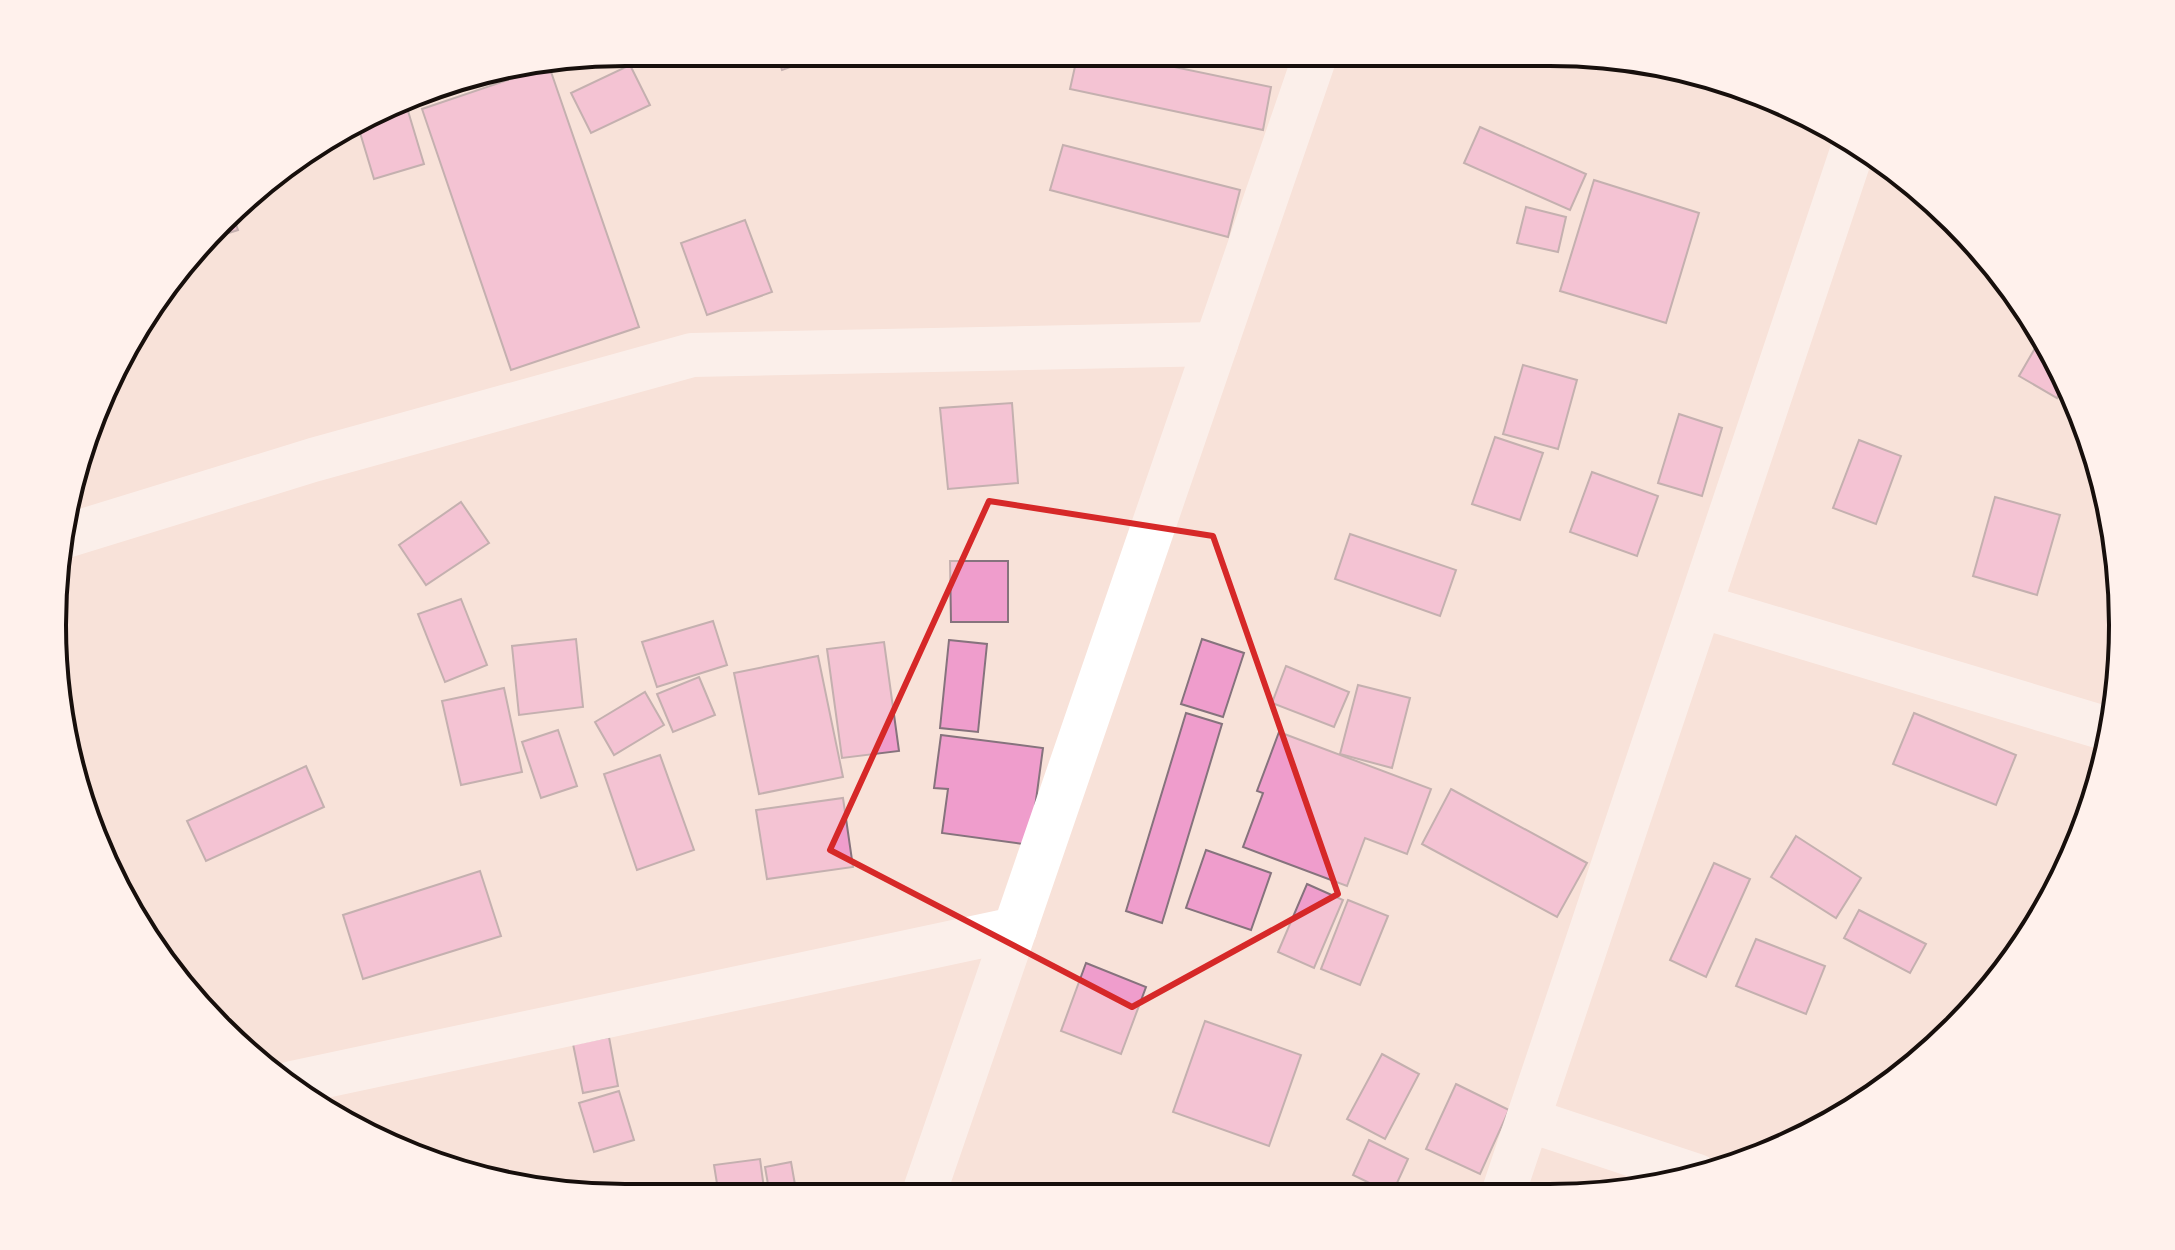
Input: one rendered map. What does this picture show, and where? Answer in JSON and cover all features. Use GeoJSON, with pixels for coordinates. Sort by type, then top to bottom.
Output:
{"type":"FeatureCollection","features":[{"type":"Feature","properties":{"kind":"street"},"geometry":{"type":"LineString","coordinates":[[927,1184],[1312,66]]}},
{"type":"Feature","properties":{"kind":"street"},"geometry":{"type":"LineString","coordinates":[[1506,1184],[1851,154]]}},
{"type":"Feature","properties":{"kind":"street"},"geometry":{"type":"LineString","coordinates":[[74,534],[313,460],[692,355],[1216,344]]}},
{"type":"Feature","properties":{"kind":"street"},"geometry":{"type":"LineString","coordinates":[[1700,606],[2099,726]]}},
{"type":"Feature","properties":{"kind":"street"},"geometry":{"type":"LineString","coordinates":[[302,1081],[1015,929]]}},
{"type":"Feature","properties":{"kind":"street"},"geometry":{"type":"LineString","coordinates":[[1528,1120],[1676,1169]]}},
{"type":"Feature","properties":{"kind":"highlighted area"},"geometry":{"type":"Polygon","coordinates":[[[989,501],[1213,536],[1338,894],[1132,1007],[830,850],[989,501]]]}},
{"type":"Feature","properties":{"kind":"building"},"geometry":{"type":"Polygon","coordinates":[[[630,66],[650,105],[591,133],[571,93],[630,66]]]}},
{"type":"Feature","properties":{"kind":"building"},"geometry":{"type":"Polygon","coordinates":[[[1075,66],[1170,66],[1271,87],[1263,130],[1070,89],[1075,66]]]}},
{"type":"Feature","properties":{"kind":"building"},"geometry":{"type":"Polygon","coordinates":[[[551,71],[639,327],[511,370],[422,109],[517,77],[551,71]]]}},
{"type":"Feature","properties":{"kind":"building"},"geometry":{"type":"Polygon","coordinates":[[[408,110],[424,164],[374,179],[360,133],[408,110]]]}},
{"type":"Feature","properties":{"kind":"building"},"geometry":{"type":"Polygon","coordinates":[[[1480,127],[1586,174],[1570,210],[1464,163],[1480,127]]]}},
{"type":"Feature","properties":{"kind":"building"},"geometry":{"type":"Polygon","coordinates":[[[1063,145],[1240,190],[1228,237],[1050,190],[1063,145]]]}},
{"type":"Feature","properties":{"kind":"building"},"geometry":{"type":"Polygon","coordinates":[[[1594,180],[1699,213],[1666,323],[1560,291],[1594,180]]]}},
{"type":"Feature","properties":{"kind":"building"},"geometry":{"type":"Polygon","coordinates":[[[1526,207],[1566,217],[1558,252],[1517,243],[1526,207]]]}},
{"type":"Feature","properties":{"kind":"building"},"geometry":{"type":"Polygon","coordinates":[[[745,220],[772,292],[707,315],[681,243],[745,220]]]}},
{"type":"Feature","properties":{"kind":"building"},"geometry":{"type":"Polygon","coordinates":[[[2035,348],[2059,395],[2057,398],[2019,376],[2035,348]]]}},
{"type":"Feature","properties":{"kind":"building"},"geometry":{"type":"Polygon","coordinates":[[[1523,365],[1577,380],[1558,449],[1503,434],[1523,365]]]}},
{"type":"Feature","properties":{"kind":"building"},"geometry":{"type":"Polygon","coordinates":[[[1012,403],[1018,483],[948,489],[940,408],[1012,403]]]}},
{"type":"Feature","properties":{"kind":"building"},"geometry":{"type":"Polygon","coordinates":[[[1679,414],[1722,428],[1702,496],[1658,483],[1679,414]]]}},
{"type":"Feature","properties":{"kind":"building"},"geometry":{"type":"Polygon","coordinates":[[[1495,437],[1543,453],[1520,520],[1472,504],[1495,437]]]}},
{"type":"Feature","properties":{"kind":"building"},"geometry":{"type":"Polygon","coordinates":[[[1859,440],[1901,456],[1876,524],[1833,508],[1859,440]]]}},
{"type":"Feature","properties":{"kind":"building"},"geometry":{"type":"Polygon","coordinates":[[[1592,472],[1658,496],[1637,556],[1570,532],[1592,472]]]}},
{"type":"Feature","properties":{"kind":"building"},"geometry":{"type":"Polygon","coordinates":[[[1995,497],[2060,515],[2037,595],[1973,576],[1995,497]]]}},
{"type":"Feature","properties":{"kind":"building"},"geometry":{"type":"Polygon","coordinates":[[[461,502],[489,543],[426,585],[399,545],[461,502]]]}},
{"type":"Feature","properties":{"kind":"building"},"geometry":{"type":"Polygon","coordinates":[[[1350,534],[1456,570],[1440,616],[1335,579],[1350,534]]]}},
{"type":"Feature","properties":{"kind":"building"},"geometry":{"type":"Polygon","coordinates":[[[950,561],[1008,561],[1008,622],[951,622],[950,561]]]}},
{"type":"Feature","properties":{"kind":"building"},"geometry":{"type":"Polygon","coordinates":[[[461,599],[487,665],[445,682],[418,614],[461,599]]]}},
{"type":"Feature","properties":{"kind":"building"},"geometry":{"type":"Polygon","coordinates":[[[713,621],[727,665],[657,687],[642,642],[713,621]]]}},
{"type":"Feature","properties":{"kind":"building"},"geometry":{"type":"Polygon","coordinates":[[[576,639],[583,707],[519,715],[512,646],[576,639]]]}},
{"type":"Feature","properties":{"kind":"building"},"geometry":{"type":"Polygon","coordinates":[[[1202,639],[1244,653],[1223,717],[1181,704],[1202,639]]]}},
{"type":"Feature","properties":{"kind":"building"},"geometry":{"type":"Polygon","coordinates":[[[949,640],[987,644],[978,732],[940,728],[949,640]]]}},
{"type":"Feature","properties":{"kind":"building"},"geometry":{"type":"Polygon","coordinates":[[[884,642],[899,751],[842,758],[827,649],[884,642]]]}},
{"type":"Feature","properties":{"kind":"building"},"geometry":{"type":"Polygon","coordinates":[[[818,656],[843,777],[759,794],[734,673],[818,656]]]}},
{"type":"Feature","properties":{"kind":"building"},"geometry":{"type":"Polygon","coordinates":[[[1286,666],[1349,692],[1334,727],[1272,703],[1286,666]]]}},
{"type":"Feature","properties":{"kind":"building"},"geometry":{"type":"Polygon","coordinates":[[[699,677],[715,715],[673,732],[657,694],[699,677]]]}},
{"type":"Feature","properties":{"kind":"building"},"geometry":{"type":"Polygon","coordinates":[[[1358,685],[1410,698],[1392,768],[1340,754],[1358,685]]]}},
{"type":"Feature","properties":{"kind":"building"},"geometry":{"type":"Polygon","coordinates":[[[504,688],[522,772],[461,785],[442,701],[504,688]]]}},
{"type":"Feature","properties":{"kind":"building"},"geometry":{"type":"Polygon","coordinates":[[[645,692],[664,725],[614,755],[595,722],[645,692]]]}},
{"type":"Feature","properties":{"kind":"building"},"geometry":{"type":"Polygon","coordinates":[[[1186,713],[1222,724],[1162,923],[1126,911],[1186,713]]]}},
{"type":"Feature","properties":{"kind":"building"},"geometry":{"type":"Polygon","coordinates":[[[1914,713],[2016,755],[1996,805],[1893,764],[1914,713]]]}},
{"type":"Feature","properties":{"kind":"building"},"geometry":{"type":"Polygon","coordinates":[[[558,730],[577,786],[541,798],[522,742],[558,730]]]}},
{"type":"Feature","properties":{"kind":"building"},"geometry":{"type":"Polygon","coordinates":[[[1279,732],[1431,789],[1407,854],[1365,838],[1347,886],[1243,847],[1263,793],[1257,791],[1279,732]]]}},
{"type":"Feature","properties":{"kind":"building"},"geometry":{"type":"Polygon","coordinates":[[[941,735],[1043,748],[1030,845],[942,833],[948,789],[934,788],[941,735]]]}},
{"type":"Feature","properties":{"kind":"building"},"geometry":{"type":"Polygon","coordinates":[[[660,755],[694,850],[637,870],[604,774],[660,755]]]}},
{"type":"Feature","properties":{"kind":"building"},"geometry":{"type":"Polygon","coordinates":[[[306,766],[324,807],[206,861],[187,821],[306,766]]]}},
{"type":"Feature","properties":{"kind":"building"},"geometry":{"type":"Polygon","coordinates":[[[1451,789],[1587,863],[1557,917],[1422,844],[1451,789]]]}},
{"type":"Feature","properties":{"kind":"building"},"geometry":{"type":"Polygon","coordinates":[[[843,798],[853,867],[767,879],[756,810],[843,798]]]}},
{"type":"Feature","properties":{"kind":"building"},"geometry":{"type":"Polygon","coordinates":[[[1796,836],[1861,878],[1836,918],[1771,877],[1796,836]]]}},
{"type":"Feature","properties":{"kind":"building"},"geometry":{"type":"Polygon","coordinates":[[[1206,850],[1271,873],[1251,930],[1186,908],[1206,850]]]}},
{"type":"Feature","properties":{"kind":"building"},"geometry":{"type":"Polygon","coordinates":[[[1714,863],[1750,879],[1706,977],[1670,960],[1714,863]]]}},
{"type":"Feature","properties":{"kind":"building"},"geometry":{"type":"Polygon","coordinates":[[[480,871],[501,936],[363,979],[343,915],[480,871]]]}},
{"type":"Feature","properties":{"kind":"building"},"geometry":{"type":"Polygon","coordinates":[[[1307,884],[1343,900],[1314,968],[1278,952],[1307,884]]]}},
{"type":"Feature","properties":{"kind":"building"},"geometry":{"type":"Polygon","coordinates":[[[1348,900],[1388,916],[1360,985],[1321,969],[1348,900]]]}},
{"type":"Feature","properties":{"kind":"building"},"geometry":{"type":"Polygon","coordinates":[[[1859,910],[1926,944],[1910,973],[1844,938],[1859,910]]]}},
{"type":"Feature","properties":{"kind":"building"},"geometry":{"type":"Polygon","coordinates":[[[1756,939],[1825,966],[1806,1014],[1736,986],[1756,939]]]}},
{"type":"Feature","properties":{"kind":"building"},"geometry":{"type":"Polygon","coordinates":[[[1086,963],[1146,987],[1121,1054],[1061,1031],[1086,963]]]}},
{"type":"Feature","properties":{"kind":"building"},"geometry":{"type":"Polygon","coordinates":[[[1205,1021],[1301,1055],[1269,1146],[1173,1112],[1205,1021]]]}},
{"type":"Feature","properties":{"kind":"building"},"geometry":{"type":"Polygon","coordinates":[[[609,1037],[618,1086],[583,1093],[573,1044],[609,1037]]]}},
{"type":"Feature","properties":{"kind":"building"},"geometry":{"type":"Polygon","coordinates":[[[1382,1054],[1419,1074],[1385,1139],[1347,1119],[1382,1054]]]}},
{"type":"Feature","properties":{"kind":"building"},"geometry":{"type":"Polygon","coordinates":[[[1456,1084],[1509,1110],[1480,1174],[1426,1149],[1456,1084]]]}},
{"type":"Feature","properties":{"kind":"building"},"geometry":{"type":"Polygon","coordinates":[[[619,1091],[634,1140],[594,1152],[579,1103],[619,1091]]]}},
{"type":"Feature","properties":{"kind":"building"},"geometry":{"type":"Polygon","coordinates":[[[1369,1140],[1408,1159],[1397,1184],[1371,1184],[1353,1175],[1369,1140]]]}},
{"type":"Feature","properties":{"kind":"building"},"geometry":{"type":"Polygon","coordinates":[[[760,1159],[763,1184],[717,1184],[714,1165],[760,1159]]]}},
{"type":"Feature","properties":{"kind":"building"},"geometry":{"type":"Polygon","coordinates":[[[791,1162],[795,1184],[768,1184],[765,1167],[791,1162]]]}}]}
